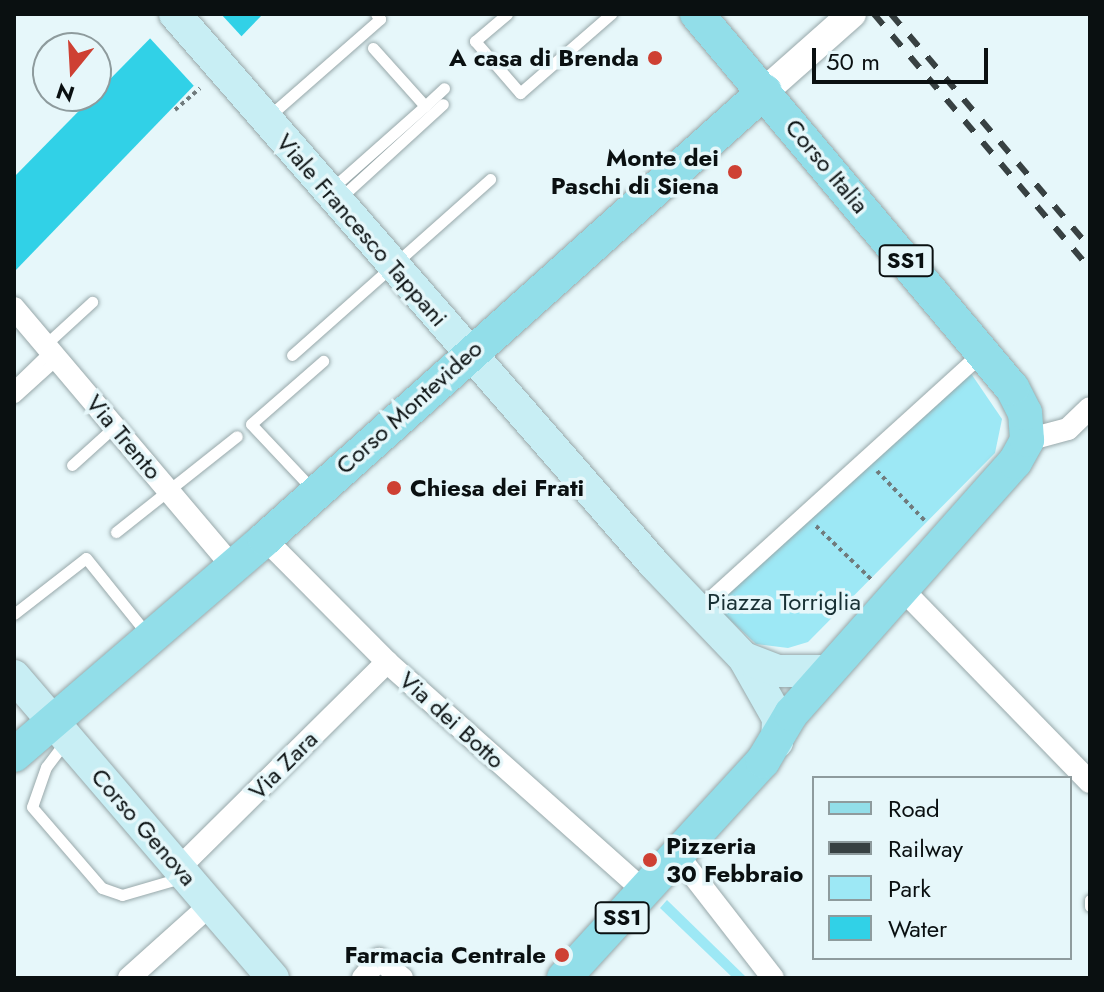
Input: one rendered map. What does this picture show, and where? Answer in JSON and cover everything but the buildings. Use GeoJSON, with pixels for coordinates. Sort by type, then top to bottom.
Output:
{"type":"FeatureCollection","features":[{"type":"Feature","properties":{"kind":"main road","name":"Viale Francesco Tappani"},"geometry":{"type":"LineString","coordinates":[[175,14],[209,76],[265,119],[698,611],[744,658],[784,728]]}},
{"type":"Feature","properties":{"kind":"main road","name":"Corso Italia"},"geometry":{"type":"LineString","coordinates":[[697,14],[983,353],[1025,413],[1027,440]]}},
{"type":"Feature","properties":{"kind":"main road","name":"Corso Montevideo"},"geometry":{"type":"LineString","coordinates":[[14,755],[60,729],[149,638],[265,539],[469,352],[765,91]]}},
{"type":"Feature","properties":{"kind":"main road","name":"SS1"},"geometry":{"type":"LineString","coordinates":[[564,978],[679,857],[828,671],[1015,462],[1027,440]]}},
{"type":"Feature","properties":{"kind":"main road","name":"Viale Francesco Tappani"},"geometry":{"type":"LineString","coordinates":[[744,658],[778,671],[828,671]]}},
{"type":"Feature","properties":{"kind":"main road","name":"Corso Genova"},"geometry":{"type":"LineString","coordinates":[[14,676],[273,978]]}},
{"type":"Feature","properties":{"kind":"street"},"geometry":{"type":"LineString","coordinates":[[765,91],[852,14]]}},
{"type":"Feature","properties":{"kind":"street","name":"Via Trento"},"geometry":{"type":"LineString","coordinates":[[14,308],[233,567]]}},
{"type":"Feature","properties":{"kind":"street"},"geometry":{"type":"LineString","coordinates":[[698,611],[983,353]]}},
{"type":"Feature","properties":{"kind":"street"},"geometry":{"type":"LineString","coordinates":[[1027,440],[1068,429],[1090,408]]}},
{"type":"Feature","properties":{"kind":"street","name":"Via dei Botto"},"geometry":{"type":"LineString","coordinates":[[265,539],[387,662],[646,893]]}},
{"type":"Feature","properties":{"kind":"street"},"geometry":{"type":"LineString","coordinates":[[897,594],[1090,782]]}},
{"type":"Feature","properties":{"kind":"street","name":"Via Zara"},"geometry":{"type":"LineString","coordinates":[[182,872],[387,662]]}},
{"type":"Feature","properties":{"kind":"street"},"geometry":{"type":"LineString","coordinates":[[679,857],[773,978]]}},
{"type":"Feature","properties":{"kind":"street"},"geometry":{"type":"LineString","coordinates":[[129,978],[210,905]]}},
{"type":"Feature","properties":{"kind":"street"},"geometry":{"type":"LineString","coordinates":[[363,978],[379,959],[402,978]]}},
{"type":"Feature","properties":{"kind":"lane"},"geometry":{"type":"LineString","coordinates":[[265,119],[380,19],[376,14]]}},
{"type":"Feature","properties":{"kind":"lane"},"geometry":{"type":"LineString","coordinates":[[507,14],[475,41],[520,93],[611,14]]}},
{"type":"Feature","properties":{"kind":"lane"},"geometry":{"type":"LineString","coordinates":[[373,48],[425,106]]}},
{"type":"Feature","properties":{"kind":"lane"},"geometry":{"type":"LineString","coordinates":[[333,195],[444,88]]}},
{"type":"Feature","properties":{"kind":"lane"},"geometry":{"type":"LineString","coordinates":[[333,195],[443,104]]}},
{"type":"Feature","properties":{"kind":"lane"},"geometry":{"type":"LineString","coordinates":[[292,355],[490,179]]}},
{"type":"Feature","properties":{"kind":"lane"},"geometry":{"type":"LineString","coordinates":[[15,397],[92,302]]}},
{"type":"Feature","properties":{"kind":"lane"},"geometry":{"type":"LineString","coordinates":[[14,386],[51,352]]}},
{"type":"Feature","properties":{"kind":"lane"},"geometry":{"type":"LineString","coordinates":[[315,492],[251,424],[323,361]]}},
{"type":"Feature","properties":{"kind":"lane"},"geometry":{"type":"LineString","coordinates":[[72,465],[114,427]]}},
{"type":"Feature","properties":{"kind":"lane"},"geometry":{"type":"LineString","coordinates":[[116,532],[237,436]]}},
{"type":"Feature","properties":{"kind":"lane"},"geometry":{"type":"LineString","coordinates":[[14,614],[86,558],[149,638]]}},
{"type":"Feature","properties":{"kind":"lane"},"geometry":{"type":"LineString","coordinates":[[60,729],[32,807],[102,888],[122,895],[182,872]]}},
{"type":"Feature","properties":{"kind":"path"},"geometry":{"type":"LineString","coordinates":[[175,110],[209,76]]}},
{"type":"Feature","properties":{"kind":"path"},"geometry":{"type":"LineString","coordinates":[[866,460],[946,540]]}},
{"type":"Feature","properties":{"kind":"path"},"geometry":{"type":"LineString","coordinates":[[805,515],[897,594]]}},
{"type":"Feature","properties":{"kind":"green space","name":"Piazza Torriglia"},"geometry":{"type":"Polygon","coordinates":[[[970,372],[1002,419],[995,453],[808,642],[788,648],[756,644],[712,603],[970,372]]]}},
{"type":"Feature","properties":{"kind":"green space"},"geometry":{"type":"Polygon","coordinates":[[[667,900],[747,978],[733,978],[660,908],[667,900]]]}},
{"type":"Feature","properties":{"kind":"water"},"geometry":{"type":"Polygon","coordinates":[[[174,14],[263,14],[14,272],[14,177],[78,112],[112,112],[112,77],[174,14]]]}},
{"type":"Feature","properties":{"kind":"pier"},"geometry":{"type":"Polygon","coordinates":[[[168,14],[221,14],[244,39],[194,86],[147,35],[168,14]]]}},
{"type":"Feature","properties":{"kind":"railway"},"geometry":{"type":"LineString","coordinates":[[874,14],[1090,269]]}},
{"type":"Feature","properties":{"kind":"railway"},"geometry":{"type":"LineString","coordinates":[[891,14],[1090,248]]}},
{"type":"Feature","properties":{"kind":"place","name":"A casa di Brenda"},"geometry":{"type":"Point","coordinates":[655,58]}},
{"type":"Feature","properties":{"kind":"place","name":"Monte dei Paschi di Siena"},"geometry":{"type":"Point","coordinates":[735,172]}},
{"type":"Feature","properties":{"kind":"place","name":"Chiesa dei Frati"},"geometry":{"type":"Point","coordinates":[394,488]}},
{"type":"Feature","properties":{"kind":"place","name":"Pizzeria 30 Febbraio"},"geometry":{"type":"Point","coordinates":[650,860]}},
{"type":"Feature","properties":{"kind":"place","name":"Farmacia Centrale"},"geometry":{"type":"Point","coordinates":[562,955]}}]}
